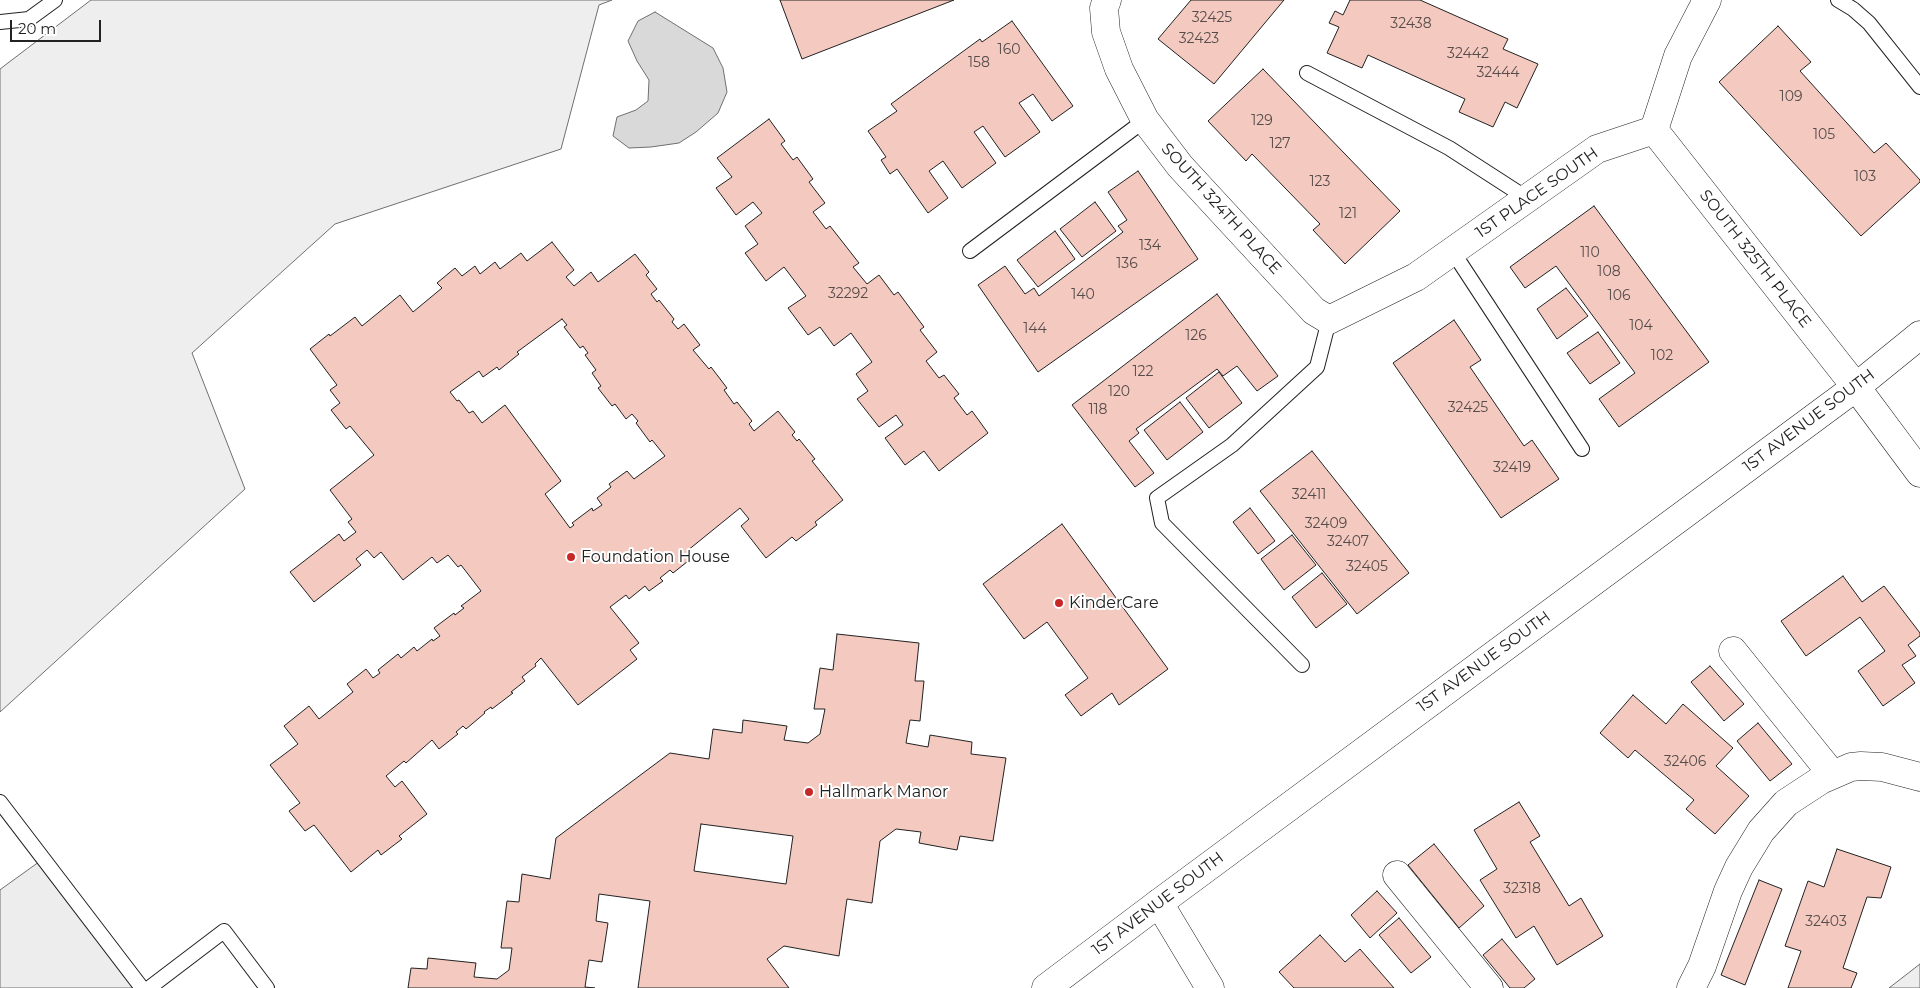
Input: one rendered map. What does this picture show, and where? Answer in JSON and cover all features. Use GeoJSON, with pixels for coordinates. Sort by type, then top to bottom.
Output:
{"type":"FeatureCollection","features":[{"type":"Feature","properties":{"kind":"street","name":"SOUTH 324TH PLACE"},"geometry":{"type":"LineString","coordinates":[[1107,0],[1104,8],[1106,32],[1119,68],[1145,120],[1187,173],[1314,311],[1329,320]]}},
{"type":"Feature","properties":{"kind":"street"},"geometry":{"type":"LineString","coordinates":[[1654,130],[1678,56],[1707,0]]}},
{"type":"Feature","properties":{"kind":"street","name":"1ST PLACE SOUTH"},"geometry":{"type":"LineString","coordinates":[[1329,320],[1416,277],[1597,149],[1654,130]]}},
{"type":"Feature","properties":{"kind":"street","name":"SOUTH 325TH PLACE"},"geometry":{"type":"LineString","coordinates":[[1654,130],[1856,387],[1920,472]]}},
{"type":"Feature","properties":{"kind":"street","name":"1ST AVENUE SOUTH"},"geometry":{"type":"LineString","coordinates":[[1046,988],[1856,387],[1920,335]]}},
{"type":"Feature","properties":{"kind":"street"},"geometry":{"type":"LineString","coordinates":[[1733,651],[1832,774]]}},
{"type":"Feature","properties":{"kind":"street"},"geometry":{"type":"LineString","coordinates":[[1691,988],[1702,966],[1728,891],[1755,840],[1786,803],[1809,786],[1832,774],[1852,767],[1873,766],[1920,777]]}},
{"type":"Feature","properties":{"kind":"street"},"geometry":{"type":"LineString","coordinates":[[1397,875],[1489,988]]}},
{"type":"Feature","properties":{"kind":"street"},"geometry":{"type":"LineString","coordinates":[[1159,903],[1210,988]]}},
{"type":"Feature","properties":{"kind":"lane"},"geometry":{"type":"LineString","coordinates":[[0,22],[29,19],[55,0]]}},
{"type":"Feature","properties":{"kind":"lane"},"geometry":{"type":"LineString","coordinates":[[1838,0],[1853,9],[1868,23],[1920,87]]}},
{"type":"Feature","properties":{"kind":"lane"},"geometry":{"type":"LineString","coordinates":[[1307,73],[1449,148],[1528,199]]}},
{"type":"Feature","properties":{"kind":"lane"},"geometry":{"type":"LineString","coordinates":[[970,251],[1145,120]]}},
{"type":"Feature","properties":{"kind":"lane"},"geometry":{"type":"LineString","coordinates":[[1453,252],[1582,449]]}},
{"type":"Feature","properties":{"kind":"lane"},"geometry":{"type":"LineString","coordinates":[[1302,665],[1162,523],[1157,498],[1232,445],[1317,367],[1329,320]]}},
{"type":"Feature","properties":{"kind":"lane"},"geometry":{"type":"LineString","coordinates":[[0,802],[142,988]]}},
{"type":"Feature","properties":{"kind":"lane"},"geometry":{"type":"LineString","coordinates":[[149,988],[224,931],[267,988]]}},
{"type":"Feature","properties":{"kind":"shaded area"},"geometry":{"type":"Polygon","coordinates":[[[91,0],[612,0],[599,5],[561,149],[335,224],[192,353],[245,489],[0,712],[0,69],[91,0]]]}},
{"type":"Feature","properties":{"kind":"shaded area"},"geometry":{"type":"Polygon","coordinates":[[[655,12],[713,48],[723,68],[727,92],[718,113],[696,132],[679,143],[629,148],[613,136],[617,117],[636,110],[648,101],[649,80],[637,61],[628,41],[638,21],[655,12]]]}},
{"type":"Feature","properties":{"kind":"shaded area"},"geometry":{"type":"Polygon","coordinates":[[[43,859],[142,988],[0,988],[0,890],[43,859]]]}},
{"type":"Feature","properties":{"kind":"shaded area"},"geometry":{"type":"Polygon","coordinates":[[[1920,964],[1920,988],[1889,988],[1920,964]]]}},
{"type":"Feature","properties":{"kind":"building"},"geometry":{"type":"Polygon","coordinates":[[[780,0],[954,0],[802,59],[780,0]]]}},
{"type":"Feature","properties":{"kind":"building"},"geometry":{"type":"Polygon","coordinates":[[[1191,0],[1284,0],[1214,84],[1158,39],[1191,0]]]}},
{"type":"Feature","properties":{"kind":"building"},"geometry":{"type":"Polygon","coordinates":[[[1350,0],[1420,0],[1508,39],[1503,49],[1538,64],[1517,108],[1505,102],[1493,127],[1459,112],[1465,99],[1368,55],[1362,68],[1327,53],[1339,27],[1329,23],[1335,11],[1343,15],[1350,0]]]}},
{"type":"Feature","properties":{"kind":"building"},"geometry":{"type":"Polygon","coordinates":[[[1012,21],[1073,106],[1052,121],[1033,94],[1019,103],[1040,132],[1005,157],[983,126],[974,132],[996,163],[962,188],[943,161],[929,171],[948,198],[928,213],[897,169],[890,174],[881,160],[886,157],[868,131],[897,111],[891,104],[980,39],[982,42],[1012,21]]]}},
{"type":"Feature","properties":{"kind":"building"},"geometry":{"type":"Polygon","coordinates":[[[1778,26],[1811,62],[1800,71],[1874,153],[1886,143],[1920,180],[1861,236],[1719,82],[1778,26]]]}},
{"type":"Feature","properties":{"kind":"building"},"geometry":{"type":"Polygon","coordinates":[[[1263,69],[1400,211],[1345,264],[1313,230],[1320,224],[1252,154],[1246,161],[1208,121],[1263,69]]]}},
{"type":"Feature","properties":{"kind":"building"},"geometry":{"type":"Polygon","coordinates":[[[769,119],[785,141],[781,144],[793,160],[797,157],[813,179],[809,182],[825,203],[813,212],[826,229],[830,226],[859,263],[853,267],[867,284],[879,275],[894,295],[898,292],[924,327],[920,330],[937,352],[926,361],[939,378],[944,375],[959,394],[954,398],[967,415],[972,411],[988,433],[939,471],[924,451],[905,465],[885,438],[903,425],[896,415],[879,427],[857,399],[868,391],[856,374],[872,362],[851,333],[834,346],[820,327],[808,335],[788,308],[806,296],[784,267],[766,281],[745,253],[758,244],[745,226],[762,213],[753,202],[736,215],[716,188],[732,177],[717,158],[769,119]]]}},
{"type":"Feature","properties":{"kind":"building"},"geometry":{"type":"Polygon","coordinates":[[[1138,171],[1198,259],[1038,372],[978,285],[1005,266],[1025,294],[1034,288],[1039,296],[1123,232],[1118,226],[1127,220],[1108,192],[1138,171]]]}},
{"type":"Feature","properties":{"kind":"building"},"geometry":{"type":"Polygon","coordinates":[[[1095,202],[1116,231],[1082,257],[1060,229],[1095,202]]]}},
{"type":"Feature","properties":{"kind":"building"},"geometry":{"type":"Polygon","coordinates":[[[1594,206],[1709,362],[1619,427],[1599,399],[1635,373],[1556,266],[1525,288],[1510,267],[1594,206]]]}},
{"type":"Feature","properties":{"kind":"building"},"geometry":{"type":"Polygon","coordinates":[[[1055,231],[1075,259],[1038,287],[1017,260],[1055,231]]]}},
{"type":"Feature","properties":{"kind":"building","name":"Foundation House"},"geometry":{"type":"Polygon","coordinates":[[[552,242],[574,270],[566,277],[574,286],[591,272],[598,282],[635,254],[649,272],[646,275],[657,289],[651,294],[657,302],[659,300],[674,319],[672,322],[678,329],[684,324],[700,345],[693,350],[709,369],[711,367],[727,388],[724,390],[734,404],[737,402],[752,421],[749,424],[754,431],[778,411],[795,432],[792,435],[797,441],[799,439],[815,459],[812,461],[843,500],[815,522],[817,525],[796,541],[792,537],[766,558],[741,526],[749,519],[740,508],[687,551],[692,558],[673,573],[670,570],[660,578],[663,581],[649,591],[645,586],[629,599],[626,595],[610,607],[639,643],[630,650],[637,659],[578,705],[541,658],[535,664],[536,666],[522,677],[525,681],[511,692],[513,693],[492,709],[491,707],[484,712],[466,729],[463,726],[456,732],[458,734],[439,749],[432,740],[406,763],[404,761],[386,776],[395,787],[402,781],[427,814],[399,836],[402,839],[381,855],[378,850],[351,872],[314,825],[305,831],[289,811],[300,803],[270,765],[298,744],[284,726],[309,706],[319,719],[353,692],[347,684],[366,669],[373,678],[380,673],[378,670],[398,654],[401,658],[414,647],[417,651],[432,639],[433,641],[440,636],[434,628],[464,608],[461,606],[481,591],[461,565],[458,567],[448,555],[437,563],[432,557],[403,580],[381,552],[374,558],[367,550],[356,559],[361,565],[314,602],[290,572],[339,534],[344,541],[356,532],[348,522],[352,519],[330,490],[374,455],[350,426],[346,429],[331,410],[340,403],[330,390],[337,385],[310,349],[355,317],[362,326],[400,295],[413,312],[442,288],[437,283],[455,268],[462,276],[475,266],[480,274],[495,262],[500,269],[521,253],[527,261],[552,242]],[[562,319],[517,352],[519,354],[499,370],[497,367],[483,377],[479,371],[450,392],[469,413],[473,411],[482,423],[505,405],[561,481],[545,494],[570,528],[574,525],[572,523],[592,508],[593,511],[602,505],[597,498],[611,487],[609,484],[627,471],[634,479],[665,456],[652,440],[650,442],[636,423],[638,421],[632,414],[626,419],[615,404],[612,406],[598,388],[601,386],[592,373],[596,370],[585,355],[588,353],[583,346],[580,348],[564,327],[567,325],[562,319]]]}},
{"type":"Feature","properties":{"kind":"building"},"geometry":{"type":"Polygon","coordinates":[[[1566,288],[1588,316],[1557,339],[1537,309],[1566,288]]]}},
{"type":"Feature","properties":{"kind":"building"},"geometry":{"type":"Polygon","coordinates":[[[1217,294],[1278,376],[1257,391],[1237,366],[1223,376],[1217,369],[1136,429],[1139,433],[1129,441],[1154,473],[1135,487],[1072,405],[1217,294]]]}},
{"type":"Feature","properties":{"kind":"building"},"geometry":{"type":"Polygon","coordinates":[[[1454,320],[1481,360],[1470,367],[1524,446],[1532,440],[1559,479],[1501,518],[1393,363],[1454,320]]]}},
{"type":"Feature","properties":{"kind":"building"},"geometry":{"type":"Polygon","coordinates":[[[1598,332],[1620,363],[1590,384],[1567,353],[1598,332]]]}},
{"type":"Feature","properties":{"kind":"building"},"geometry":{"type":"Polygon","coordinates":[[[1219,372],[1242,403],[1209,428],[1186,398],[1219,372]]]}},
{"type":"Feature","properties":{"kind":"building"},"geometry":{"type":"Polygon","coordinates":[[[1180,402],[1203,432],[1167,460],[1144,430],[1180,402]]]}},
{"type":"Feature","properties":{"kind":"building"},"geometry":{"type":"Polygon","coordinates":[[[1312,451],[1409,573],[1357,614],[1260,491],[1312,451]]]}},
{"type":"Feature","properties":{"kind":"building"},"geometry":{"type":"Polygon","coordinates":[[[1250,508],[1275,541],[1258,554],[1233,522],[1250,508]]]}},
{"type":"Feature","properties":{"kind":"building","name":"KinderCare"},"geometry":{"type":"Polygon","coordinates":[[[1062,524],[1168,669],[1119,705],[1112,693],[1081,716],[1065,695],[1088,678],[1047,622],[1024,639],[983,584],[1062,524]]]}},
{"type":"Feature","properties":{"kind":"building"},"geometry":{"type":"Polygon","coordinates":[[[1292,535],[1316,565],[1284,590],[1261,559],[1292,535]]]}},
{"type":"Feature","properties":{"kind":"building"},"geometry":{"type":"Polygon","coordinates":[[[1322,573],[1347,604],[1316,628],[1292,597],[1322,573]]]}},
{"type":"Feature","properties":{"kind":"building"},"geometry":{"type":"Polygon","coordinates":[[[1843,576],[1862,602],[1884,586],[1920,633],[1920,636],[1908,645],[1916,656],[1902,665],[1915,683],[1883,706],[1858,671],[1885,651],[1860,617],[1806,656],[1781,621],[1843,576]]]}},
{"type":"Feature","properties":{"kind":"building","name":"Hallmark Manor"},"geometry":{"type":"Polygon","coordinates":[[[837,634],[919,643],[915,681],[924,681],[920,721],[910,720],[906,743],[928,747],[930,735],[972,742],[971,754],[1006,758],[993,841],[960,836],[957,850],[919,843],[921,832],[896,829],[880,841],[872,903],[847,899],[839,956],[784,946],[767,959],[789,988],[638,988],[650,901],[599,894],[596,921],[608,923],[602,962],[589,960],[585,987],[595,988],[408,988],[411,968],[427,969],[428,958],[476,963],[474,977],[497,979],[509,970],[512,948],[501,948],[507,901],[519,902],[522,874],[550,879],[556,838],[670,753],[709,759],[713,729],[742,733],[743,720],[787,726],[784,740],[808,743],[820,734],[825,709],[814,709],[820,668],[833,670],[837,634]],[[701,824],[694,871],[786,884],[793,836],[701,824]]]}},
{"type":"Feature","properties":{"kind":"building"},"geometry":{"type":"Polygon","coordinates":[[[1710,666],[1744,704],[1724,721],[1691,682],[1710,666]]]}},
{"type":"Feature","properties":{"kind":"building"},"geometry":{"type":"Polygon","coordinates":[[[1633,695],[1666,724],[1683,704],[1733,748],[1716,766],[1749,796],[1715,834],[1686,809],[1694,800],[1635,750],[1628,758],[1600,733],[1633,695]]]}},
{"type":"Feature","properties":{"kind":"building"},"geometry":{"type":"Polygon","coordinates":[[[1758,723],[1792,764],[1770,781],[1737,741],[1758,723]]]}},
{"type":"Feature","properties":{"kind":"building"},"geometry":{"type":"Polygon","coordinates":[[[1519,802],[1540,836],[1530,842],[1569,906],[1581,898],[1603,936],[1557,965],[1534,926],[1516,938],[1480,880],[1497,869],[1474,830],[1519,802]]]}},
{"type":"Feature","properties":{"kind":"building"},"geometry":{"type":"Polygon","coordinates":[[[1434,844],[1484,906],[1459,928],[1408,865],[1434,844]]]}},
{"type":"Feature","properties":{"kind":"building"},"geometry":{"type":"Polygon","coordinates":[[[1837,849],[1891,867],[1881,898],[1867,897],[1843,968],[1857,973],[1851,988],[1788,988],[1801,951],[1785,946],[1808,881],[1824,887],[1837,849]]]}},
{"type":"Feature","properties":{"kind":"building"},"geometry":{"type":"Polygon","coordinates":[[[1759,880],[1782,889],[1745,985],[1721,975],[1759,880]]]}},
{"type":"Feature","properties":{"kind":"building"},"geometry":{"type":"Polygon","coordinates":[[[1377,891],[1397,913],[1370,938],[1351,915],[1377,891]]]}},
{"type":"Feature","properties":{"kind":"building"},"geometry":{"type":"Polygon","coordinates":[[[1399,918],[1431,957],[1411,973],[1379,935],[1399,918]]]}},
{"type":"Feature","properties":{"kind":"building"},"geometry":{"type":"Polygon","coordinates":[[[1320,935],[1345,962],[1360,949],[1394,988],[1294,988],[1279,972],[1320,935]]]}},
{"type":"Feature","properties":{"kind":"building"},"geometry":{"type":"Polygon","coordinates":[[[1502,939],[1535,979],[1524,988],[1510,988],[1483,955],[1502,939]]]}},
{"type":"Feature","properties":{"kind":"place","name":"Foundation House"},"geometry":{"type":"Point","coordinates":[571,557]}},
{"type":"Feature","properties":{"kind":"place","name":"KinderCare"},"geometry":{"type":"Point","coordinates":[1059,603]}},
{"type":"Feature","properties":{"kind":"place","name":"Hallmark Manor"},"geometry":{"type":"Point","coordinates":[809,792]}}]}
